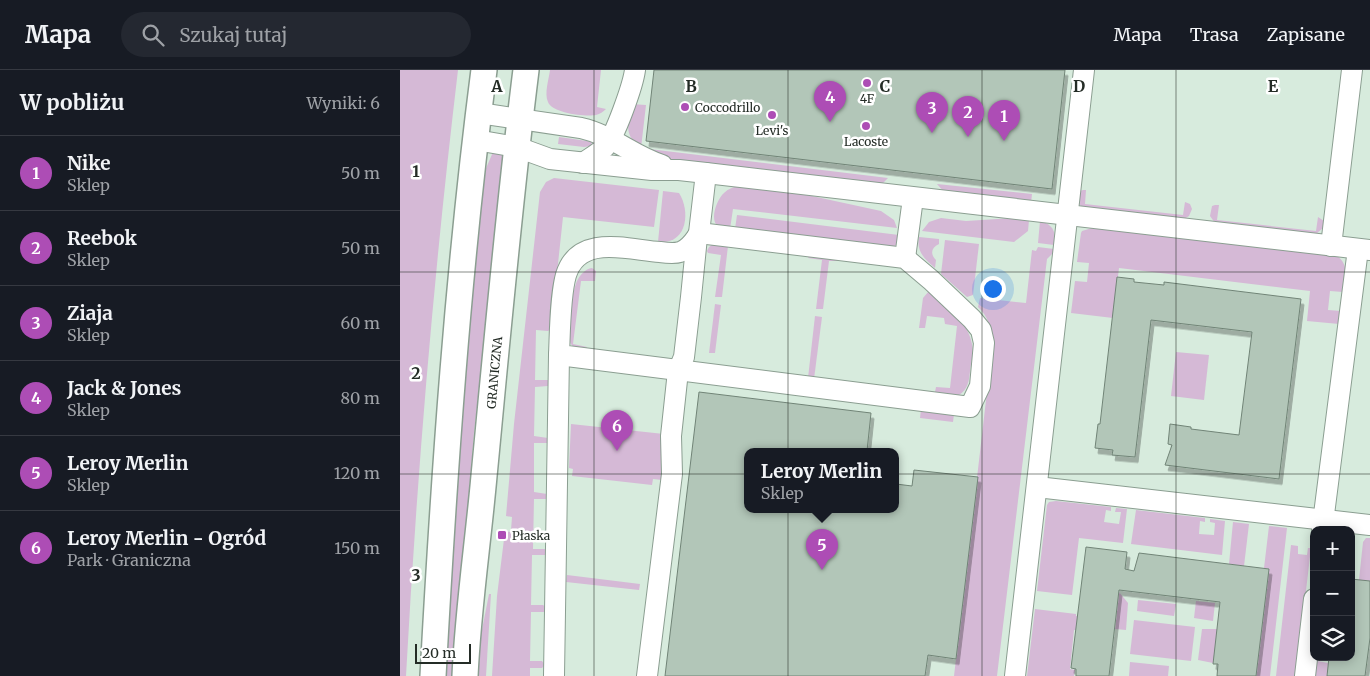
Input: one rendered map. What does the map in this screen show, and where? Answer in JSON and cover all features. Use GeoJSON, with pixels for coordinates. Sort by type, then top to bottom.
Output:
{"type":"FeatureCollection","features":[{"type":"Feature","properties":{"kind":"main road"},"geometry":{"type":"LineString","coordinates":[[433,676],[441,533],[462,266],[484,70]]}},
{"type":"Feature","properties":{"kind":"main road","name":"GRANICZNA"},"geometry":{"type":"LineString","coordinates":[[465,676],[466,641],[484,478],[503,270],[526,70]]}},
{"type":"Feature","properties":{"kind":"lane"},"geometry":{"type":"LineString","coordinates":[[583,163],[605,148],[612,139],[633,84],[635,70]]}},
{"type":"Feature","properties":{"kind":"lane"},"geometry":{"type":"LineString","coordinates":[[1015,676],[1084,70]]}},
{"type":"Feature","properties":{"kind":"lane"},"geometry":{"type":"LineString","coordinates":[[1331,246],[1352,70]]}},
{"type":"Feature","properties":{"kind":"lane"},"geometry":{"type":"LineString","coordinates":[[479,113],[596,131],[648,160],[679,170]]}},
{"type":"Feature","properties":{"kind":"lane"},"geometry":{"type":"LineString","coordinates":[[476,140],[517,147],[550,159],[652,170],[706,173],[1364,250],[1323,524]]}},
{"type":"Feature","properties":{"kind":"lane"},"geometry":{"type":"LineString","coordinates":[[647,676],[672,474],[671,436],[678,371],[684,358],[706,173]]}},
{"type":"Feature","properties":{"kind":"lane"},"geometry":{"type":"LineString","coordinates":[[905,258],[913,198]]}},
{"type":"Feature","properties":{"kind":"lane"},"geometry":{"type":"LineString","coordinates":[[559,355],[678,371],[969,416],[980,386],[984,343],[981,330],[945,293],[905,258],[698,235]]}},
{"type":"Feature","properties":{"kind":"lane"},"geometry":{"type":"LineString","coordinates":[[554,676],[559,355],[566,276],[570,265],[586,250],[602,246],[654,252],[679,252],[687,248],[698,235]]}},
{"type":"Feature","properties":{"kind":"lane"},"geometry":{"type":"LineString","coordinates":[[1036,487],[1323,524],[1370,525]]}},
{"type":"Feature","properties":{"kind":"lane"},"geometry":{"type":"LineString","coordinates":[[1304,676],[1312,616]]}},
{"type":"Feature","properties":{"kind":"shaded area"},"geometry":{"type":"Polygon","coordinates":[[[400,70],[458,70],[427,372],[406,676],[400,676],[400,70]]]}},
{"type":"Feature","properties":{"kind":"shaded area"},"geometry":{"type":"Polygon","coordinates":[[[550,70],[601,70],[597,107],[606,109],[597,115],[584,115],[569,113],[551,106],[546,94],[550,70]]]}},
{"type":"Feature","properties":{"kind":"shaded area"},"geometry":{"type":"Polygon","coordinates":[[[631,104],[646,105],[641,148],[888,178],[881,185],[650,157],[636,144],[630,135],[628,123],[631,104]]]}},
{"type":"Feature","properties":{"kind":"shaded area"},"geometry":{"type":"Polygon","coordinates":[[[559,137],[592,142],[591,146],[584,147],[558,144],[559,137]]]}},
{"type":"Feature","properties":{"kind":"shaded area"},"geometry":{"type":"Polygon","coordinates":[[[497,149],[505,156],[474,432],[454,676],[444,676],[460,429],[472,292],[484,173],[493,152],[497,149]]]}},
{"type":"Feature","properties":{"kind":"shaded area"},"geometry":{"type":"Polygon","coordinates":[[[554,178],[659,190],[654,227],[563,217],[551,329],[548,331],[536,330],[535,380],[548,380],[550,384],[548,386],[535,387],[534,436],[548,438],[547,443],[534,443],[534,492],[547,494],[546,499],[534,499],[533,549],[545,549],[547,551],[545,555],[532,555],[531,605],[543,605],[546,607],[544,612],[531,612],[530,661],[542,661],[545,665],[542,668],[530,668],[530,676],[492,676],[497,596],[505,531],[510,532],[511,530],[512,517],[506,516],[514,424],[540,192],[546,182],[554,178]]]}},
{"type":"Feature","properties":{"kind":"shaded area"},"geometry":{"type":"Polygon","coordinates":[[[937,184],[1032,194],[1031,203],[944,192],[937,184]]]}},
{"type":"Feature","properties":{"kind":"shaded area"},"geometry":{"type":"Polygon","coordinates":[[[738,186],[798,193],[881,211],[894,220],[897,228],[733,209],[730,229],[719,227],[714,219],[717,204],[721,196],[731,188],[738,186]]]}},
{"type":"Feature","properties":{"kind":"shaded area"},"geometry":{"type":"Polygon","coordinates":[[[1086,190],[1085,204],[1183,215],[1185,202],[1190,204],[1192,209],[1189,216],[1184,219],[1083,208],[1078,203],[1080,191],[1086,190]]]}},
{"type":"Feature","properties":{"kind":"shaded area"},"geometry":{"type":"Polygon","coordinates":[[[663,191],[679,193],[685,209],[685,218],[681,233],[668,242],[658,242],[663,191]]]}},
{"type":"Feature","properties":{"kind":"shaded area"},"geometry":{"type":"Polygon","coordinates":[[[1219,205],[1217,220],[1316,231],[1318,217],[1324,221],[1323,228],[1316,234],[1215,223],[1210,216],[1212,206],[1219,205]]]}},
{"type":"Feature","properties":{"kind":"shaded area"},"geometry":{"type":"Polygon","coordinates":[[[737,215],[899,235],[897,244],[892,248],[735,229],[737,215]]]}},
{"type":"Feature","properties":{"kind":"shaded area"},"geometry":{"type":"Polygon","coordinates":[[[941,218],[966,221],[1013,218],[1029,220],[1028,231],[1014,242],[922,231],[929,222],[941,218]]]}},
{"type":"Feature","properties":{"kind":"shaded area"},"geometry":{"type":"Polygon","coordinates":[[[1040,221],[1053,230],[1055,236],[1054,245],[1038,243],[1040,221]]]}},
{"type":"Feature","properties":{"kind":"shaded area"},"geometry":{"type":"Polygon","coordinates":[[[1092,228],[1337,256],[1344,264],[1346,272],[1345,282],[1343,292],[1330,291],[1328,310],[1341,311],[1339,324],[1307,321],[1310,291],[1119,268],[1113,318],[1071,313],[1075,281],[1087,282],[1089,263],[1077,262],[1081,233],[1092,228]]]}},
{"type":"Feature","properties":{"kind":"shaded area"},"geometry":{"type":"Polygon","coordinates":[[[919,237],[939,239],[939,244],[932,251],[936,260],[935,268],[920,251],[919,237]]]}},
{"type":"Feature","properties":{"kind":"shaded area"},"geometry":{"type":"Polygon","coordinates":[[[945,240],[979,244],[973,295],[967,297],[941,274],[945,240]]]}},
{"type":"Feature","properties":{"kind":"shaded area"},"geometry":{"type":"Polygon","coordinates":[[[713,244],[728,246],[722,297],[715,297],[721,255],[708,253],[707,251],[713,244]]]}},
{"type":"Feature","properties":{"kind":"shaded area"},"geometry":{"type":"Polygon","coordinates":[[[1038,247],[1054,249],[1054,252],[1047,259],[997,676],[954,676],[993,340],[988,322],[978,307],[980,298],[1026,303],[1032,250],[1036,251],[1038,247]]]}},
{"type":"Feature","properties":{"kind":"shaded area"},"geometry":{"type":"Polygon","coordinates":[[[810,255],[842,261],[829,261],[823,309],[816,309],[822,260],[808,258],[810,255]]]}},
{"type":"Feature","properties":{"kind":"shaded area"},"geometry":{"type":"Polygon","coordinates":[[[592,268],[596,271],[595,281],[581,281],[573,344],[587,347],[586,349],[574,347],[571,344],[569,335],[570,310],[577,281],[583,273],[592,268]]]}},
{"type":"Feature","properties":{"kind":"shaded area"},"geometry":{"type":"Polygon","coordinates":[[[929,291],[955,314],[970,336],[973,351],[969,378],[966,387],[959,395],[935,392],[936,387],[950,388],[957,326],[945,324],[944,318],[927,316],[925,328],[919,328],[923,298],[929,291]]]}},
{"type":"Feature","properties":{"kind":"shaded area"},"geometry":{"type":"Polygon","coordinates":[[[715,304],[721,305],[715,353],[709,353],[715,304]]]}},
{"type":"Feature","properties":{"kind":"shaded area"},"geometry":{"type":"Polygon","coordinates":[[[815,316],[822,317],[814,379],[808,378],[815,316]]]}},
{"type":"Feature","properties":{"kind":"shaded area"},"geometry":{"type":"Polygon","coordinates":[[[1176,352],[1209,355],[1204,400],[1171,396],[1176,352]]]}},
{"type":"Feature","properties":{"kind":"shaded area"},"geometry":{"type":"Polygon","coordinates":[[[921,409],[954,414],[953,422],[920,418],[921,409]]]}},
{"type":"Feature","properties":{"kind":"shaded area"},"geometry":{"type":"Polygon","coordinates":[[[571,424],[664,434],[662,480],[653,479],[652,485],[572,476],[573,469],[569,468],[571,424]]]}},
{"type":"Feature","properties":{"kind":"shaded area"},"geometry":{"type":"Polygon","coordinates":[[[1056,501],[1111,507],[1111,511],[1106,510],[1104,522],[1119,524],[1121,512],[1115,512],[1116,508],[1127,509],[1123,543],[1079,538],[1072,595],[1037,591],[1047,505],[1049,502],[1056,501]]]}},
{"type":"Feature","properties":{"kind":"shaded area"},"geometry":{"type":"Polygon","coordinates":[[[1136,510],[1205,518],[1205,522],[1200,521],[1199,534],[1214,535],[1215,523],[1210,522],[1210,519],[1225,521],[1222,555],[1131,544],[1136,510]]]}},
{"type":"Feature","properties":{"kind":"shaded area"},"geometry":{"type":"Polygon","coordinates":[[[1233,522],[1249,524],[1244,566],[1229,564],[1233,522]]]}},
{"type":"Feature","properties":{"kind":"shaded area"},"geometry":{"type":"Polygon","coordinates":[[[1269,526],[1287,528],[1270,676],[1256,676],[1269,569],[1264,568],[1269,526]]]}},
{"type":"Feature","properties":{"kind":"shaded area"},"geometry":{"type":"Polygon","coordinates":[[[1366,538],[1370,538],[1370,581],[1359,580],[1363,542],[1366,538]]]}},
{"type":"Feature","properties":{"kind":"shaded area"},"geometry":{"type":"Polygon","coordinates":[[[1291,545],[1298,546],[1298,554],[1307,555],[1308,548],[1310,548],[1296,676],[1276,676],[1291,545]]]}},
{"type":"Feature","properties":{"kind":"shaded area"},"geometry":{"type":"Polygon","coordinates":[[[567,575],[640,584],[639,590],[566,582],[567,575]]]}},
{"type":"Feature","properties":{"kind":"shaded area"},"geometry":{"type":"Polygon","coordinates":[[[1119,592],[1128,603],[1126,630],[1115,629],[1119,592]]]}},
{"type":"Feature","properties":{"kind":"shaded area"},"geometry":{"type":"Polygon","coordinates":[[[489,594],[491,594],[486,676],[478,676],[480,640],[489,594]]]}},
{"type":"Feature","properties":{"kind":"shaded area"},"geometry":{"type":"Polygon","coordinates":[[[1138,600],[1176,604],[1174,616],[1137,611],[1138,600]]]}},
{"type":"Feature","properties":{"kind":"shaded area"},"geometry":{"type":"Polygon","coordinates":[[[1196,601],[1215,603],[1213,621],[1194,618],[1196,601]]]}},
{"type":"Feature","properties":{"kind":"shaded area"},"geometry":{"type":"Polygon","coordinates":[[[1035,609],[1076,614],[1076,616],[1081,617],[1079,630],[1074,630],[1070,669],[1075,670],[1074,676],[1027,676],[1035,609]]]}},
{"type":"Feature","properties":{"kind":"shaded area"},"geometry":{"type":"Polygon","coordinates":[[[1134,620],[1195,627],[1191,661],[1130,654],[1134,620]]]}},
{"type":"Feature","properties":{"kind":"shaded area"},"geometry":{"type":"Polygon","coordinates":[[[1202,629],[1223,629],[1218,664],[1198,660],[1202,629]]]}},
{"type":"Feature","properties":{"kind":"shaded area"},"geometry":{"type":"Polygon","coordinates":[[[1312,661],[1328,663],[1327,676],[1310,676],[1312,661]]]}},
{"type":"Feature","properties":{"kind":"shaded area"},"geometry":{"type":"Polygon","coordinates":[[[1130,662],[1169,666],[1168,676],[1129,676],[1130,662]]]}},
{"type":"Feature","properties":{"kind":"building"},"geometry":{"type":"Polygon","coordinates":[[[654,70],[1065,70],[1052,189],[646,141],[654,70]]]}},
{"type":"Feature","properties":{"kind":"building"},"geometry":{"type":"Polygon","coordinates":[[[1117,277],[1134,279],[1134,282],[1164,285],[1164,282],[1301,299],[1279,479],[1165,465],[1172,445],[1168,444],[1170,424],[1191,427],[1191,429],[1239,435],[1252,332],[1151,320],[1135,457],[1112,455],[1113,450],[1095,448],[1098,424],[1100,424],[1117,277]]]}},
{"type":"Feature","properties":{"kind":"building"},"geometry":{"type":"Polygon","coordinates":[[[699,392],[871,413],[867,448],[744,448],[744,513],[899,513],[899,484],[912,486],[914,470],[978,477],[956,659],[928,655],[925,676],[665,676],[699,392]]]}},
{"type":"Feature","properties":{"kind":"building"},"geometry":{"type":"Polygon","coordinates":[[[1086,547],[1127,552],[1125,569],[1134,571],[1139,553],[1269,569],[1256,676],[1217,676],[1218,664],[1213,664],[1220,602],[1119,590],[1109,676],[1076,676],[1076,669],[1071,668],[1086,547]]]}},
{"type":"Feature","properties":{"kind":"building"},"geometry":{"type":"Polygon","coordinates":[[[1355,579],[1370,581],[1370,638],[1365,676],[1327,676],[1329,661],[1355,661],[1355,579]]]}},
{"type":"Feature","properties":{"kind":"place","name":"4F"},"geometry":{"type":"Point","coordinates":[867,83]}},
{"type":"Feature","properties":{"kind":"place","name":"Coccodrillo"},"geometry":{"type":"Point","coordinates":[685,107]}},
{"type":"Feature","properties":{"kind":"place","name":"Levi's"},"geometry":{"type":"Point","coordinates":[772,115]}},
{"type":"Feature","properties":{"kind":"place","name":"Jack & Jones"},"geometry":{"type":"Point","coordinates":[830,122]}},
{"type":"Feature","properties":{"kind":"place","name":"Lacoste"},"geometry":{"type":"Point","coordinates":[866,126]}},
{"type":"Feature","properties":{"kind":"place","name":"Ziaja"},"geometry":{"type":"Point","coordinates":[932,133]}},
{"type":"Feature","properties":{"kind":"place","name":"Reebok"},"geometry":{"type":"Point","coordinates":[968,137]}},
{"type":"Feature","properties":{"kind":"place","name":"Nike"},"geometry":{"type":"Point","coordinates":[1004,141]}},
{"type":"Feature","properties":{"kind":"place","name":"Leroy Merlin - Ogród"},"geometry":{"type":"Point","coordinates":[617,451]}},
{"type":"Feature","properties":{"kind":"place","name":"Płaska"},"geometry":{"type":"Point","coordinates":[502,535]}},
{"type":"Feature","properties":{"kind":"place","name":"Leroy Merlin"},"geometry":{"type":"Point","coordinates":[822,570]}}]}
